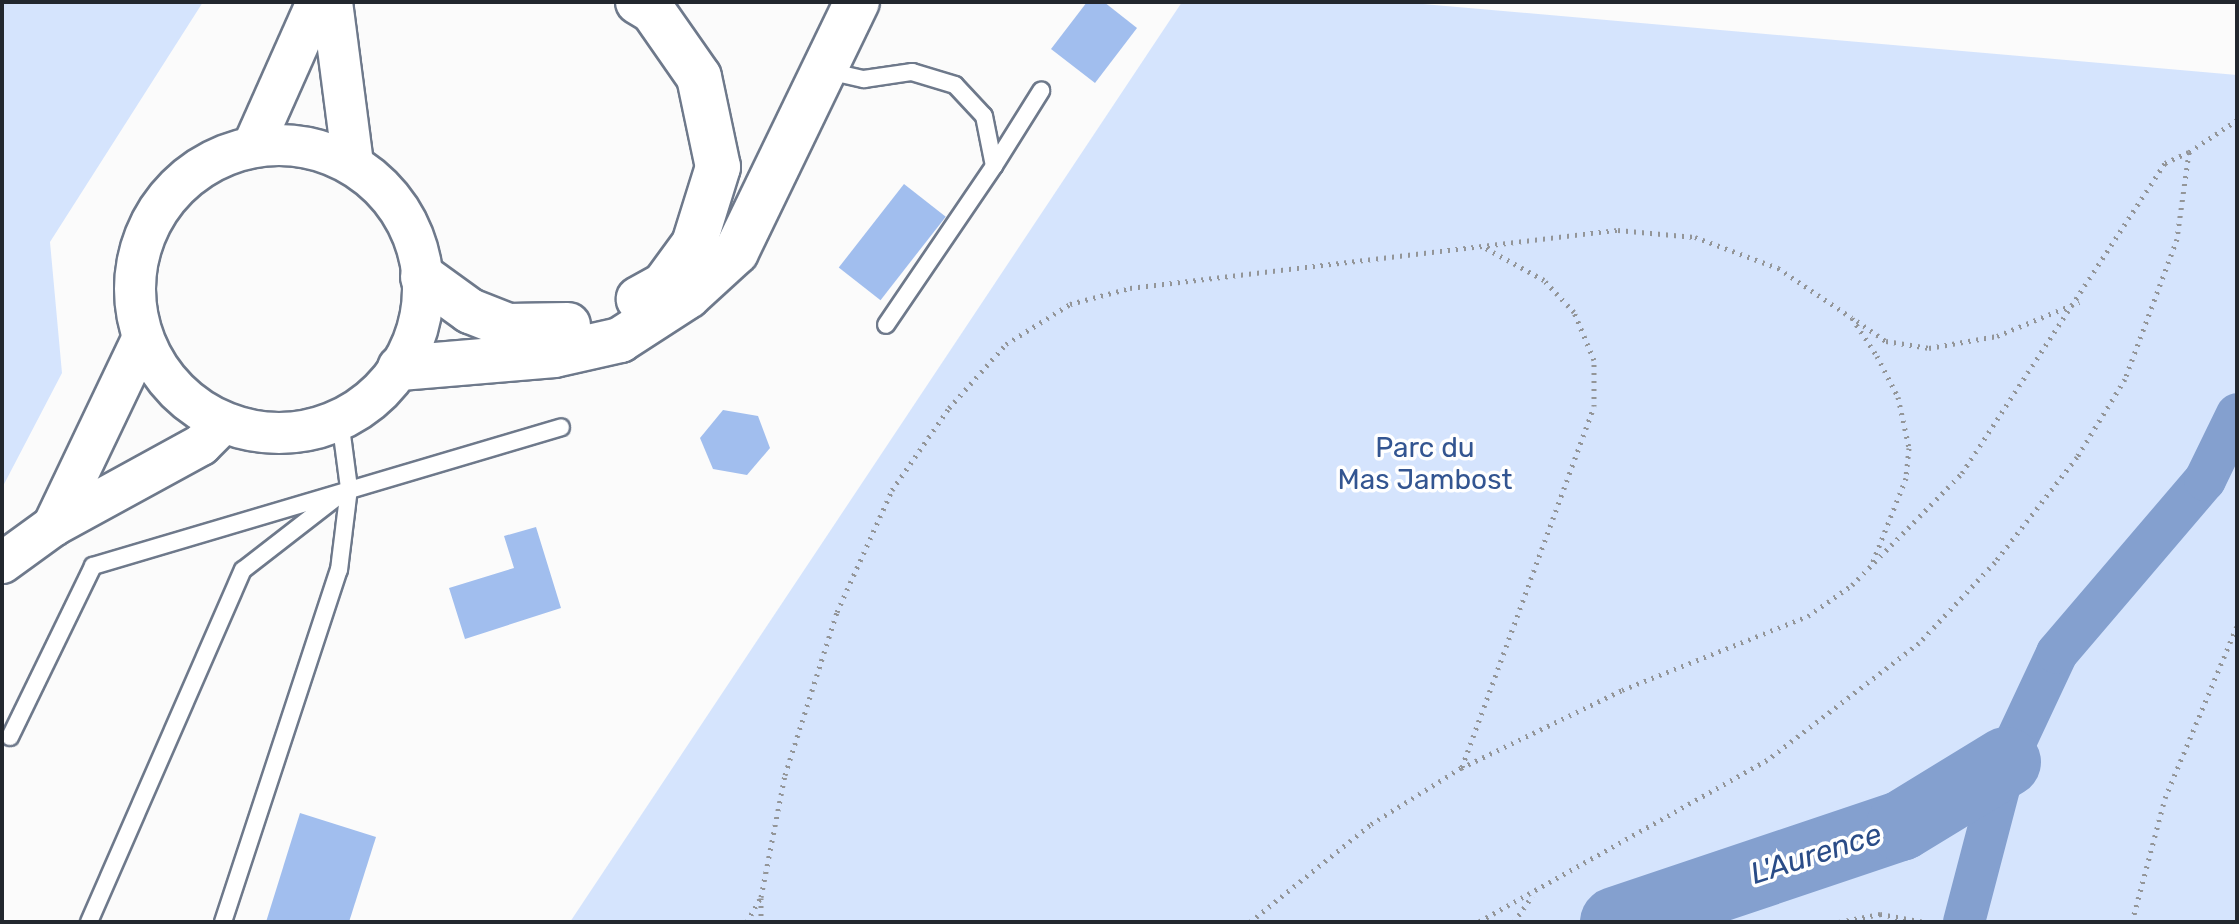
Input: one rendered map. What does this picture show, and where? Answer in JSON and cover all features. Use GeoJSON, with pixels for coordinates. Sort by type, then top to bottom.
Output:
{"type":"FeatureCollection","features":[{"type":"Feature","properties":{"kind":"highway"},"geometry":{"type":"LineString","coordinates":[[423,277],[470,311],[508,326],[606,317],[664,285],[694,244],[718,167],[699,77],[653,11],[638,2]]}},
{"type":"Feature","properties":{"kind":"highway"},"geometry":{"type":"LineString","coordinates":[[400,368],[554,355],[620,340],[688,296],[736,252],[857,2]]}},
{"type":"Feature","properties":{"kind":"street"},"geometry":{"type":"LineString","coordinates":[[253,146],[317,2]]}},
{"type":"Feature","properties":{"kind":"street"},"geometry":{"type":"LineString","coordinates":[[332,2],[353,164]]}},
{"type":"Feature","properties":{"kind":"street"},"geometry":{"type":"LineString","coordinates":[[253,146],[321,150],[353,164],[388,193],[404,219],[423,277],[420,324],[400,368],[374,399],[340,420],[288,432],[223,423],[179,393],[142,339],[134,297],[137,256],[152,216],[213,159],[253,146]]}},
{"type":"Feature","properties":{"kind":"street"},"geometry":{"type":"LineString","coordinates":[[53,526],[142,339]]}},
{"type":"Feature","properties":{"kind":"street"},"geometry":{"type":"LineString","coordinates":[[2,563],[53,526],[201,445],[223,423]]}},
{"type":"Feature","properties":{"kind":"lane"},"geometry":{"type":"LineString","coordinates":[[826,71],[864,79],[912,72],[955,85],[984,116],[994,166]]}},
{"type":"Feature","properties":{"kind":"lane"},"geometry":{"type":"LineString","coordinates":[[886,325],[1041,91]]}},
{"type":"Feature","properties":{"kind":"lane"},"geometry":{"type":"LineString","coordinates":[[223,922],[339,570],[349,488],[340,420]]}},
{"type":"Feature","properties":{"kind":"lane"},"geometry":{"type":"LineString","coordinates":[[10,737],[93,566],[561,427]]}},
{"type":"Feature","properties":{"kind":"lane"},"geometry":{"type":"LineString","coordinates":[[89,922],[243,570],[349,488]]}},
{"type":"Feature","properties":{"kind":"path"},"geometry":{"type":"LineString","coordinates":[[1250,922],[1371,824],[1461,768],[1622,690],[1808,616],[1870,569],[1962,473],[2079,302],[2165,163],[2189,152],[2237,120]]}},
{"type":"Feature","properties":{"kind":"path"},"geometry":{"type":"LineString","coordinates":[[1478,922],[1533,895],[1767,760],[1851,700],[1919,643],[1995,562],[2077,457],[2131,367],[2177,239],[2189,152]]}},
{"type":"Feature","properties":{"kind":"path"},"geometry":{"type":"LineString","coordinates":[[761,922],[761,897],[785,775],[837,612],[892,490],[949,408],[1006,344],[1070,304],[1130,288],[1618,230],[1695,237],[1778,268],[1886,341],[1929,348],[1997,336],[2079,302]]}},
{"type":"Feature","properties":{"kind":"path"},"geometry":{"type":"LineString","coordinates":[[1461,768],[1594,406],[1594,360],[1574,312],[1544,280],[1482,246]]}},
{"type":"Feature","properties":{"kind":"path"},"geometry":{"type":"LineString","coordinates":[[1852,318],[1898,397],[1909,448],[1906,478],[1870,569]]}},
{"type":"Feature","properties":{"kind":"path"},"geometry":{"type":"LineString","coordinates":[[2132,922],[2165,798],[2237,626]]}},
{"type":"Feature","properties":{"kind":"path"},"geometry":{"type":"LineString","coordinates":[[1514,922],[1533,895]]}},
{"type":"Feature","properties":{"kind":"path"},"geometry":{"type":"LineString","coordinates":[[747,922],[761,897]]}},
{"type":"Feature","properties":{"kind":"path"},"geometry":{"type":"LineString","coordinates":[[1839,922],[1880,914],[1924,922]]}},
{"type":"Feature","properties":{"kind":"green space"},"geometry":{"type":"Polygon","coordinates":[[[2,2],[203,2],[50,242],[62,373],[2,488],[2,2]]]}},
{"type":"Feature","properties":{"kind":"green space","name":"Parc du Mas Jambost"},"geometry":{"type":"Polygon","coordinates":[[[1182,2],[1400,2],[2237,75],[2237,922],[570,922],[1182,2]]]}},
{"type":"Feature","properties":{"kind":"building"},"geometry":{"type":"Polygon","coordinates":[[[1087,2],[1104,2],[1137,28],[1095,83],[1051,49],[1087,2]]]}},
{"type":"Feature","properties":{"kind":"building"},"geometry":{"type":"Polygon","coordinates":[[[904,184],[946,217],[881,300],[839,268],[904,184]]]}},
{"type":"Feature","properties":{"kind":"building"},"geometry":{"type":"Polygon","coordinates":[[[723,410],[758,416],[770,448],[747,475],[713,469],[700,438],[723,410]]]}},
{"type":"Feature","properties":{"kind":"building"},"geometry":{"type":"Polygon","coordinates":[[[536,527],[561,608],[465,639],[449,588],[514,568],[504,536],[536,527]]]}},
{"type":"Feature","properties":{"kind":"building"},"geometry":{"type":"Polygon","coordinates":[[[300,813],[376,837],[349,922],[266,922],[300,813]]]}},
{"type":"Feature","properties":{"kind":"waterway","name":"L'Aurence"},"geometry":{"type":"LineString","coordinates":[[1964,922],[2006,762],[2057,653],[2205,480],[2237,414]]}},
{"type":"Feature","properties":{"kind":"waterway","name":"L'Aurence"},"geometry":{"type":"LineString","coordinates":[[1615,922],[1901,826],[2006,762]]}}]}
